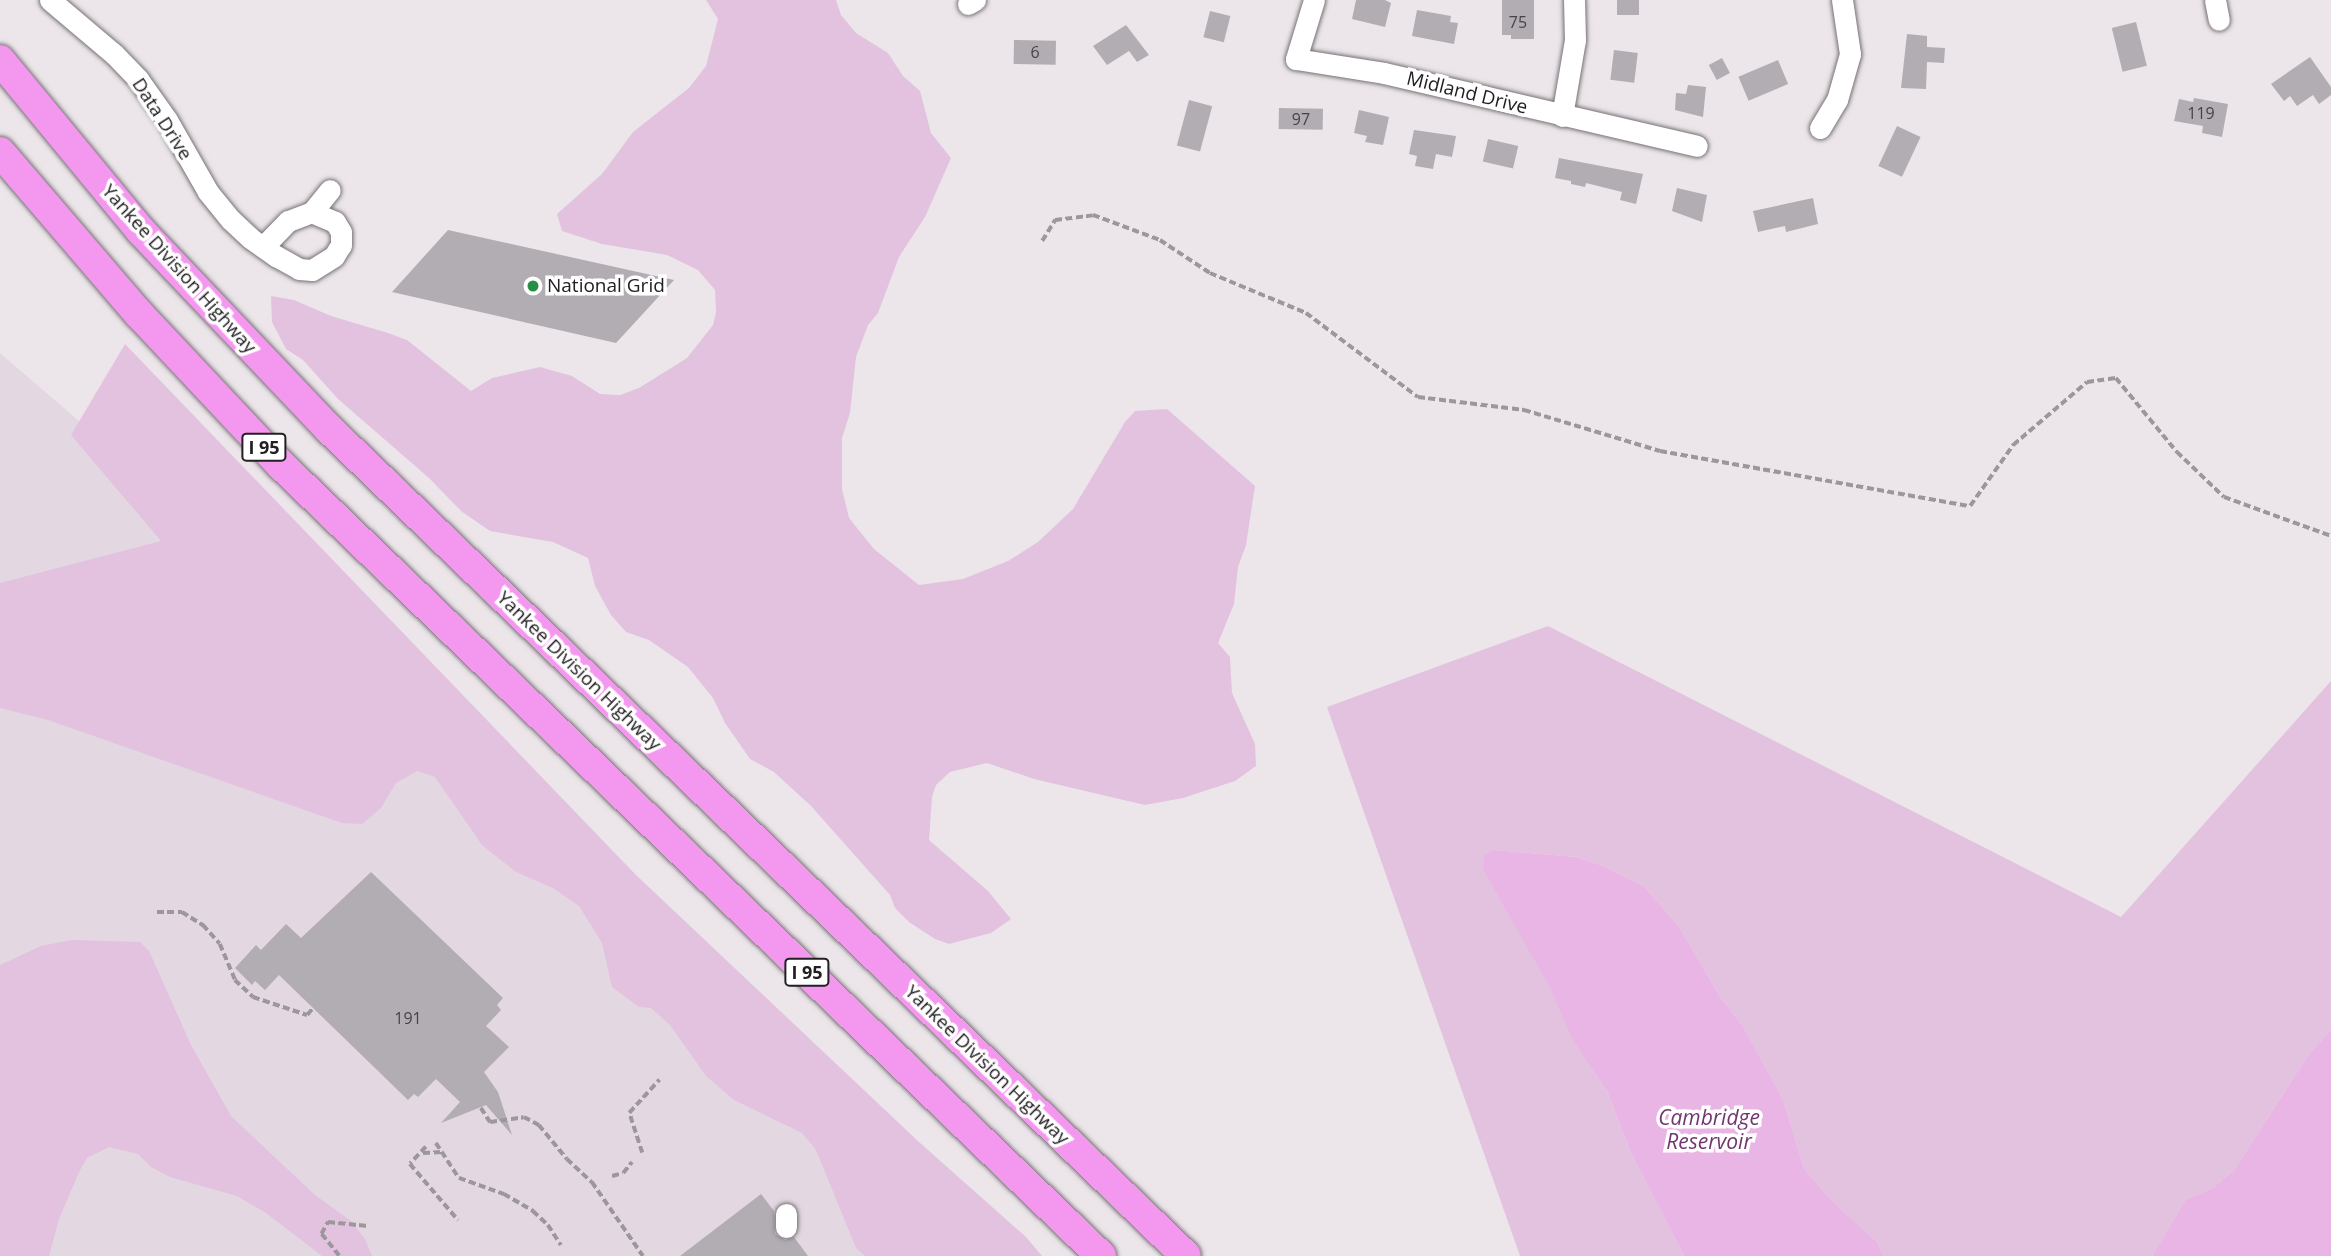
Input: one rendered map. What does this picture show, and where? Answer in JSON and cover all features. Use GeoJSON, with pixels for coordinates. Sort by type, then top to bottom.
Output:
{"type":"FeatureCollection","features":[{"type":"Feature","properties":{"kind":"highway","name":"Yankee Division Highway"},"geometry":{"type":"LineString","coordinates":[[0,60],[141,230],[309,409],[1186,1256]]}},
{"type":"Feature","properties":{"kind":"highway","name":"I 95"},"geometry":{"type":"LineString","coordinates":[[0,152],[139,314],[281,464],[1101,1256]]}},
{"type":"Feature","properties":{"kind":"highway"},"geometry":{"type":"LineString","coordinates":[[1064,1221],[1086,1256]]}},
{"type":"Feature","properties":{"kind":"highway"},"geometry":{"type":"LineString","coordinates":[[1157,1228],[1208,1256]]}},
{"type":"Feature","properties":{"kind":"street","name":"Data Drive"},"geometry":{"type":"LineString","coordinates":[[50,0],[114,54],[138,79],[163,113],[208,192],[230,220],[263,247],[299,269],[312,270],[323,265],[341,245],[341,232],[335,222],[312,212]]}},
{"type":"Feature","properties":{"kind":"street","name":"Midland Drive"},"geometry":{"type":"LineString","coordinates":[[1314,0],[1296,59],[1384,73],[1697,146]]}},
{"type":"Feature","properties":{"kind":"street"},"geometry":{"type":"LineString","coordinates":[[1562,116],[1576,40],[1574,0]]}},
{"type":"Feature","properties":{"kind":"street"},"geometry":{"type":"LineString","coordinates":[[1820,128],[1837,100],[1850,54],[1842,0]]}},
{"type":"Feature","properties":{"kind":"street"},"geometry":{"type":"LineString","coordinates":[[263,247],[288,222],[312,212],[330,190]]}},
{"type":"Feature","properties":{"kind":"path"},"geometry":{"type":"LineString","coordinates":[[1042,241],[1055,220],[1093,215],[1160,240],[1210,273],[1306,313],[1418,397],[1524,410],[1660,451],[1970,506],[2014,445],[2087,382],[2116,378],[2177,452],[2224,497],[2331,536]]}},
{"type":"Feature","properties":{"kind":"path"},"geometry":{"type":"LineString","coordinates":[[158,912],[182,912],[203,925],[220,944],[235,980],[253,997],[307,1015],[312,1009]]}},
{"type":"Feature","properties":{"kind":"path"},"geometry":{"type":"LineString","coordinates":[[642,1153],[629,1113],[659,1080]]}},
{"type":"Feature","properties":{"kind":"path"},"geometry":{"type":"LineString","coordinates":[[481,1108],[490,1122],[524,1117],[539,1125],[562,1154],[592,1182],[643,1256]]}},
{"type":"Feature","properties":{"kind":"path"},"geometry":{"type":"LineString","coordinates":[[436,1143],[459,1178],[504,1194],[533,1211],[548,1224],[561,1245]]}},
{"type":"Feature","properties":{"kind":"path"},"geometry":{"type":"LineString","coordinates":[[426,1147],[410,1164],[458,1220]]}},
{"type":"Feature","properties":{"kind":"path"},"geometry":{"type":"LineString","coordinates":[[418,1156],[433,1151],[443,1152]]}},
{"type":"Feature","properties":{"kind":"path"},"geometry":{"type":"LineString","coordinates":[[612,1176],[623,1173],[632,1163]]}},
{"type":"Feature","properties":{"kind":"path"},"geometry":{"type":"LineString","coordinates":[[339,1256],[321,1234],[328,1222],[368,1226]]}},
{"type":"Feature","properties":{"kind":"shaded area"},"geometry":{"type":"Polygon","coordinates":[[[706,0],[836,0],[841,15],[856,33],[888,53],[903,76],[920,91],[931,133],[951,158],[925,217],[899,257],[878,313],[868,325],[856,357],[850,413],[842,438],[842,489],[849,518],[874,549],[919,585],[963,579],[1008,561],[1038,542],[1073,509],[1125,422],[1135,411],[1167,409],[1255,486],[1246,545],[1238,567],[1234,604],[1218,643],[1230,657],[1232,693],[1255,744],[1256,766],[1235,781],[1183,798],[1145,805],[1034,779],[987,763],[950,772],[936,785],[932,797],[929,840],[988,891],[1011,919],[991,933],[949,944],[935,939],[909,922],[895,908],[890,895],[811,806],[774,772],[750,759],[725,723],[713,698],[688,667],[649,640],[626,632],[611,615],[595,586],[588,558],[553,542],[490,531],[461,511],[429,478],[338,399],[303,360],[286,349],[272,322],[271,296],[294,300],[331,316],[407,340],[471,391],[492,378],[540,367],[572,376],[600,394],[620,395],[639,388],[687,358],[713,325],[716,312],[715,290],[698,270],[667,255],[602,244],[562,231],[557,214],[602,174],[633,132],[689,88],[706,66],[718,19],[706,0]]]}},
{"type":"Feature","properties":{"kind":"shaded area"},"geometry":{"type":"Polygon","coordinates":[[[125,344],[635,874],[919,1142],[1026,1237],[1042,1256],[865,1256],[856,1248],[816,1150],[802,1133],[734,1100],[706,1076],[670,1025],[651,1008],[639,1007],[612,987],[602,943],[579,906],[553,888],[516,872],[482,845],[435,777],[417,771],[396,783],[381,808],[362,824],[342,823],[48,720],[0,708],[0,583],[161,541],[71,435],[125,344]]]}},
{"type":"Feature","properties":{"kind":"shaded area"},"geometry":{"type":"Polygon","coordinates":[[[0,353],[255,573],[0,634],[0,353]]]}},
{"type":"Feature","properties":{"kind":"shaded area"},"geometry":{"type":"Polygon","coordinates":[[[291,603],[968,1256],[0,1256],[0,671],[291,603]]]}},
{"type":"Feature","properties":{"kind":"shaded area"},"geometry":{"type":"Polygon","coordinates":[[[1548,626],[2121,917],[2331,681],[2331,1030],[2309,1054],[2234,1170],[2213,1188],[2186,1199],[2152,1256],[1884,1256],[1877,1242],[1830,1199],[1804,1168],[1783,1099],[1744,1028],[1719,995],[1680,928],[1644,886],[1601,865],[1576,857],[1494,850],[1574,1040],[1607,1091],[1631,1153],[1684,1256],[1520,1256],[1327,707],[1548,626]]]}},
{"type":"Feature","properties":{"kind":"shaded area"},"geometry":{"type":"Polygon","coordinates":[[[72,940],[140,942],[149,951],[191,1045],[231,1116],[315,1195],[351,1221],[365,1239],[372,1256],[322,1256],[266,1213],[237,1196],[170,1177],[151,1167],[138,1154],[109,1147],[87,1158],[79,1172],[59,1219],[49,1256],[0,1256],[0,965],[41,946],[72,940]]]}},
{"type":"Feature","properties":{"kind":"water","name":"Cambridge Reservoir"},"geometry":{"type":"Polygon","coordinates":[[[1494,850],[1576,857],[1601,865],[1644,886],[1680,928],[1719,995],[1744,1028],[1783,1099],[1804,1168],[1830,1199],[1877,1242],[1884,1256],[1684,1256],[1631,1153],[1607,1091],[1573,1040],[1550,988],[1483,869],[1484,856],[1494,850]]]}},
{"type":"Feature","properties":{"kind":"water"},"geometry":{"type":"Polygon","coordinates":[[[2331,1030],[2331,1256],[2152,1256],[2186,1199],[2213,1188],[2234,1170],[2309,1054],[2331,1030]]]}},
{"type":"Feature","properties":{"kind":"building"},"geometry":{"type":"Polygon","coordinates":[[[1356,0],[1385,0],[1391,3],[1385,27],[1352,19],[1356,0]]]}},
{"type":"Feature","properties":{"kind":"building"},"geometry":{"type":"Polygon","coordinates":[[[1502,0],[1534,0],[1534,39],[1511,39],[1511,35],[1502,35],[1502,0]]]}},
{"type":"Feature","properties":{"kind":"building"},"geometry":{"type":"Polygon","coordinates":[[[1617,0],[1639,0],[1639,15],[1617,15],[1617,0]]]}},
{"type":"Feature","properties":{"kind":"building"},"geometry":{"type":"Polygon","coordinates":[[[1417,10],[1451,16],[1450,22],[1458,23],[1454,44],[1412,36],[1417,10]]]}},
{"type":"Feature","properties":{"kind":"building"},"geometry":{"type":"Polygon","coordinates":[[[1210,11],[1230,16],[1224,42],[1203,37],[1210,11]]]}},
{"type":"Feature","properties":{"kind":"building"},"geometry":{"type":"Polygon","coordinates":[[[2136,22],[2147,66],[2123,72],[2112,28],[2136,22]]]}},
{"type":"Feature","properties":{"kind":"building"},"geometry":{"type":"Polygon","coordinates":[[[1126,25],[1149,55],[1137,62],[1129,51],[1107,65],[1093,46],[1126,25]]]}},
{"type":"Feature","properties":{"kind":"building"},"geometry":{"type":"Polygon","coordinates":[[[1907,34],[1927,36],[1927,47],[1945,48],[1944,63],[1927,62],[1926,89],[1901,88],[1907,34]]]}},
{"type":"Feature","properties":{"kind":"building"},"geometry":{"type":"Polygon","coordinates":[[[1014,40],[1056,41],[1056,65],[1014,64],[1014,40]]]}},
{"type":"Feature","properties":{"kind":"building"},"geometry":{"type":"Polygon","coordinates":[[[1614,50],[1638,53],[1634,83],[1610,80],[1614,50]]]}},
{"type":"Feature","properties":{"kind":"building"},"geometry":{"type":"Polygon","coordinates":[[[2310,57],[2331,87],[2331,95],[2319,104],[2313,95],[2297,106],[2290,96],[2284,101],[2271,84],[2310,57]]]}},
{"type":"Feature","properties":{"kind":"building"},"geometry":{"type":"Polygon","coordinates":[[[1722,58],[1730,73],[1717,80],[1709,65],[1722,58]]]}},
{"type":"Feature","properties":{"kind":"building"},"geometry":{"type":"Polygon","coordinates":[[[1778,60],[1788,84],[1749,101],[1738,77],[1778,60]]]}},
{"type":"Feature","properties":{"kind":"building"},"geometry":{"type":"Polygon","coordinates":[[[1688,85],[1706,87],[1703,117],[1675,110],[1676,93],[1686,94],[1688,85]]]}},
{"type":"Feature","properties":{"kind":"building"},"geometry":{"type":"Polygon","coordinates":[[[2194,98],[2228,104],[2222,137],[2202,133],[2203,126],[2174,121],[2179,99],[2193,102],[2194,98]]]}},
{"type":"Feature","properties":{"kind":"building"},"geometry":{"type":"Polygon","coordinates":[[[1189,100],[1212,106],[1200,152],[1177,145],[1189,100]]]}},
{"type":"Feature","properties":{"kind":"building"},"geometry":{"type":"Polygon","coordinates":[[[1279,108],[1323,109],[1323,130],[1279,129],[1279,108]]]}},
{"type":"Feature","properties":{"kind":"building"},"geometry":{"type":"Polygon","coordinates":[[[1359,110],[1389,117],[1383,145],[1365,142],[1367,136],[1354,133],[1359,110]]]}},
{"type":"Feature","properties":{"kind":"building"},"geometry":{"type":"Polygon","coordinates":[[[1897,126],[1921,137],[1902,177],[1878,166],[1897,126]]]}},
{"type":"Feature","properties":{"kind":"building"},"geometry":{"type":"Polygon","coordinates":[[[1414,130],[1456,136],[1452,157],[1436,154],[1433,169],[1415,166],[1417,156],[1409,154],[1414,130]]]}},
{"type":"Feature","properties":{"kind":"building"},"geometry":{"type":"Polygon","coordinates":[[[1488,139],[1518,146],[1513,168],[1483,161],[1488,139]]]}},
{"type":"Feature","properties":{"kind":"building"},"geometry":{"type":"Polygon","coordinates":[[[1559,158],[1643,174],[1636,204],[1620,200],[1622,192],[1586,183],[1585,187],[1555,178],[1559,158]]]}},
{"type":"Feature","properties":{"kind":"building"},"geometry":{"type":"Polygon","coordinates":[[[1677,188],[1707,195],[1702,222],[1672,211],[1677,188]]]}},
{"type":"Feature","properties":{"kind":"building"},"geometry":{"type":"Polygon","coordinates":[[[1813,198],[1818,224],[1786,232],[1785,226],[1758,232],[1753,211],[1813,198]]]}},
{"type":"Feature","properties":{"kind":"building","name":"National Grid"},"geometry":{"type":"Polygon","coordinates":[[[448,230],[674,280],[616,343],[392,292],[448,230]]]}},
{"type":"Feature","properties":{"kind":"building"},"geometry":{"type":"Polygon","coordinates":[[[371,872],[503,998],[497,1005],[501,1010],[486,1026],[509,1047],[484,1072],[498,1092],[512,1135],[486,1105],[441,1123],[460,1102],[436,1079],[418,1097],[414,1094],[408,1100],[279,975],[265,990],[255,981],[252,985],[235,968],[256,945],[261,950],[286,924],[301,938],[371,872]]]}},
{"type":"Feature","properties":{"kind":"building"},"geometry":{"type":"Polygon","coordinates":[[[761,1194],[774,1211],[775,1234],[785,1240],[794,1237],[808,1256],[680,1256],[761,1194]]]}},
{"type":"Feature","properties":{"kind":"place","name":"National Grid"},"geometry":{"type":"Point","coordinates":[533,286]}}]}
